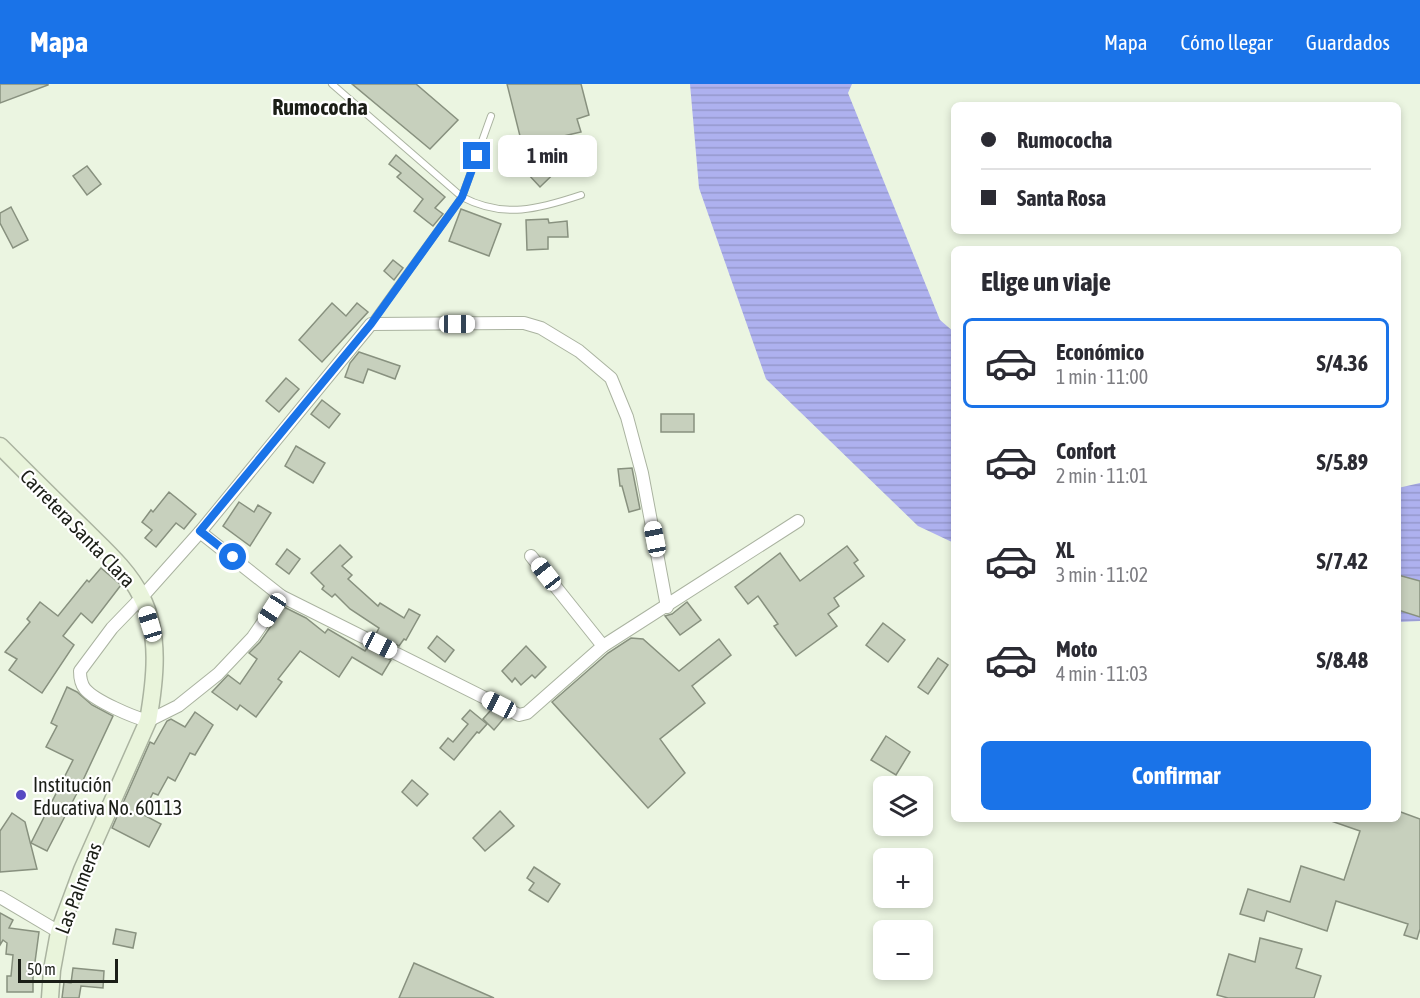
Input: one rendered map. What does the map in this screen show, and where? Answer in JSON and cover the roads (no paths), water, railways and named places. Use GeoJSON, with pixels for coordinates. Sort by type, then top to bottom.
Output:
{"type":"FeatureCollection","features":[{"type":"Feature","properties":{"kind":"street"},"geometry":{"type":"LineString","coordinates":[[281,596],[254,637],[218,674],[178,706],[148,722],[126,715],[85,690],[80,671],[112,628],[200,531],[371,324],[524,323],[541,328],[579,351],[611,378],[627,417],[642,473],[667,607]]}},
{"type":"Feature","properties":{"kind":"street","name":"Carretera Santa Clara"},"geometry":{"type":"LineString","coordinates":[[0,446],[119,565],[142,597],[156,652],[153,697],[148,722]]}},
{"type":"Feature","properties":{"kind":"street"},"geometry":{"type":"LineString","coordinates":[[200,531],[281,596],[519,715],[527,713],[603,646],[798,521]]}},
{"type":"Feature","properties":{"kind":"street"},"geometry":{"type":"LineString","coordinates":[[531,556],[603,646]]}},
{"type":"Feature","properties":{"kind":"street","name":"Las Palmeras"},"geometry":{"type":"LineString","coordinates":[[50,998],[52,970],[59,932],[82,870],[148,722]]}},
{"type":"Feature","properties":{"kind":"street"},"geometry":{"type":"LineString","coordinates":[[0,897],[59,932]]}},
{"type":"Feature","properties":{"kind":"lane"},"geometry":{"type":"LineString","coordinates":[[332,84],[462,197],[481,207],[516,210],[552,205],[582,195]]}},
{"type":"Feature","properties":{"kind":"lane"},"geometry":{"type":"LineString","coordinates":[[371,324],[462,197],[491,116]]}},
{"type":"Feature","properties":{"kind":"water"},"geometry":{"type":"Polygon","coordinates":[[[690,84],[852,84],[848,93],[940,320],[951,329],[951,542],[918,526],[766,379],[699,188],[690,84]]]}},
{"type":"Feature","properties":{"kind":"water"},"geometry":{"type":"Polygon","coordinates":[[[1420,483],[1420,621],[1401,622],[1401,487],[1420,483]]]}},
{"type":"Feature","properties":{"kind":"place","name":"Institución Educativa No. 60113"},"geometry":{"type":"Point","coordinates":[21,795]}},
{"type":"Feature","properties":{"kind":"district","name":"Rumococha"},"geometry":{"type":"Point","coordinates":[320,107]}}]}
